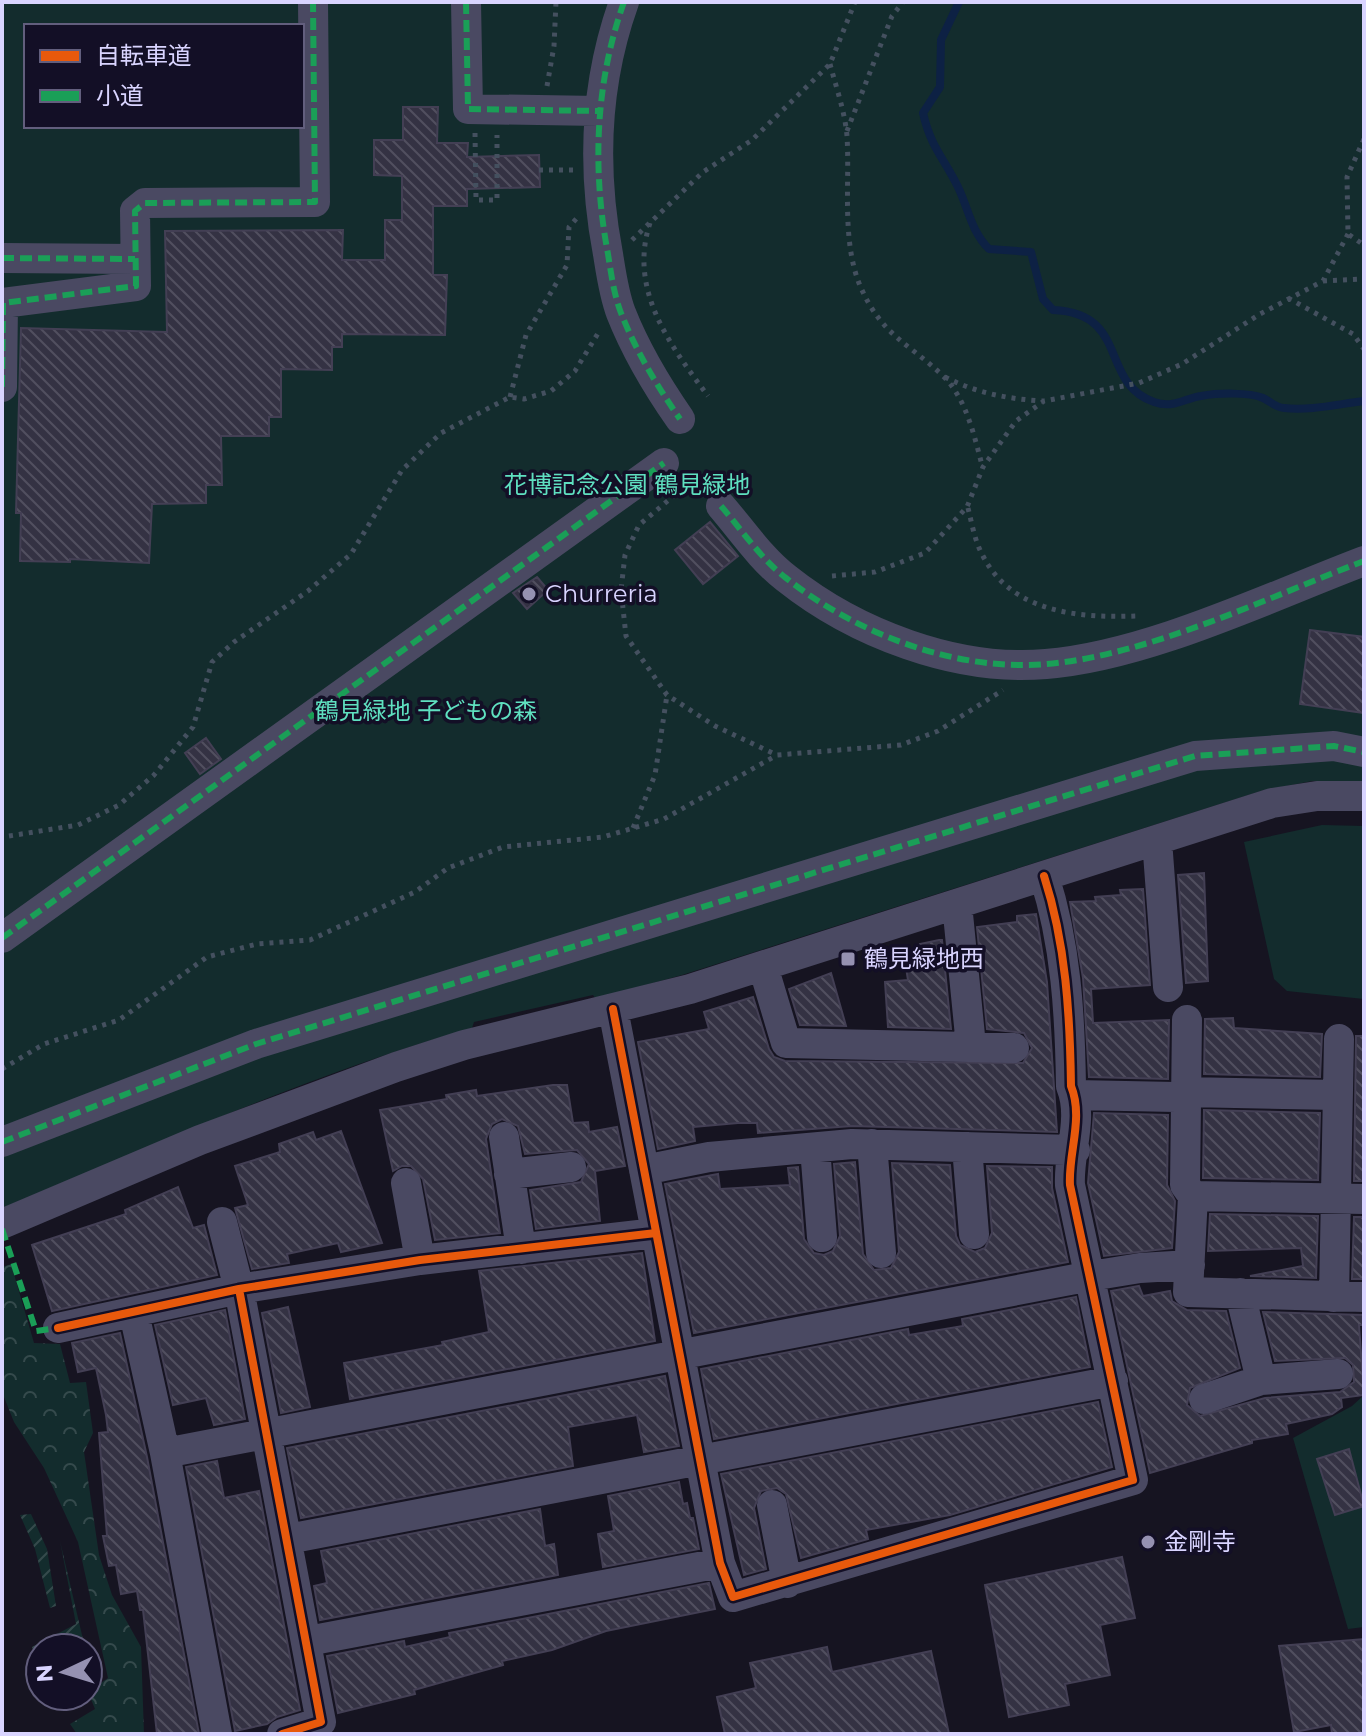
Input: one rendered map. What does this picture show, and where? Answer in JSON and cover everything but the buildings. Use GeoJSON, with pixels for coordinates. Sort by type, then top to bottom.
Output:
{"type":"FeatureCollection","features":[{"type":"Feature","properties":{"kind":"street"},"geometry":{"type":"LineString","coordinates":[[2,387],[3,303],[136,286],[135,211],[145,203],[315,202],[313,2]]}},
{"type":"Feature","properties":{"kind":"street"},"geometry":{"type":"LineString","coordinates":[[466,2],[468,109],[599,111]]}},
{"type":"Feature","properties":{"kind":"street"},"geometry":{"type":"LineString","coordinates":[[624,2],[613,31],[599,111],[598,201],[620,310],[654,382],[680,419]]}},
{"type":"Feature","properties":{"kind":"street"},"geometry":{"type":"LineString","coordinates":[[2,258],[135,259]]}},
{"type":"Feature","properties":{"kind":"street"},"geometry":{"type":"LineString","coordinates":[[2,938],[664,463]]}},
{"type":"Feature","properties":{"kind":"street"},"geometry":{"type":"LineString","coordinates":[[721,506],[783,576],[833,612],[892,640],[967,659],[1045,664],[1106,654],[1220,617],[1364,561]]}},
{"type":"Feature","properties":{"kind":"street"},"geometry":{"type":"LineString","coordinates":[[2,1142],[256,1044],[1195,756],[1334,746],[1364,752]]}},
{"type":"Feature","properties":{"kind":"street"},"geometry":{"type":"LineString","coordinates":[[2,1224],[200,1140],[464,1045],[613,1009],[763,966],[1272,803],[1317,796],[1364,796]]}},
{"type":"Feature","properties":{"kind":"street"},"geometry":{"type":"LineString","coordinates":[[1157,840],[1168,987]]}},
{"type":"Feature","properties":{"kind":"street"},"geometry":{"type":"LineString","coordinates":[[613,1009],[699,1461],[720,1563],[733,1597],[1133,1480],[1070,1185],[1069,1163],[1075,1150],[1075,1095],[1071,1086],[1065,971],[1054,907],[1044,876]]}},
{"type":"Feature","properties":{"kind":"street"},"geometry":{"type":"LineString","coordinates":[[957,904],[971,1046]]}},
{"type":"Feature","properties":{"kind":"street"},"geometry":{"type":"LineString","coordinates":[[763,966],[786,1043],[1014,1048]]}},
{"type":"Feature","properties":{"kind":"street"},"geometry":{"type":"LineString","coordinates":[[1187,1020],[1185,1185],[1193,1196],[1188,1292],[1349,1297],[1351,1199],[1337,1095],[1339,1039]]}},
{"type":"Feature","properties":{"kind":"street"},"geometry":{"type":"LineString","coordinates":[[1075,1095],[1176,1097],[1186,1092],[1337,1095]]}},
{"type":"Feature","properties":{"kind":"street"},"geometry":{"type":"LineString","coordinates":[[504,1137],[521,1249]]}},
{"type":"Feature","properties":{"kind":"street"},"geometry":{"type":"LineString","coordinates":[[644,1170],[709,1157],[872,1144],[1075,1150]]}},
{"type":"Feature","properties":{"kind":"street"},"geometry":{"type":"LineString","coordinates":[[872,1144],[881,1253]]}},
{"type":"Feature","properties":{"kind":"street"},"geometry":{"type":"LineString","coordinates":[[967,1147],[974,1234]]}},
{"type":"Feature","properties":{"kind":"street"},"geometry":{"type":"LineString","coordinates":[[815,1148],[822,1237]]}},
{"type":"Feature","properties":{"kind":"street"},"geometry":{"type":"LineString","coordinates":[[509,1174],[571,1167]]}},
{"type":"Feature","properties":{"kind":"street"},"geometry":{"type":"LineString","coordinates":[[406,1183],[420,1260]]}},
{"type":"Feature","properties":{"kind":"street"},"geometry":{"type":"LineString","coordinates":[[1193,1196],[1351,1199]]}},
{"type":"Feature","properties":{"kind":"street"},"geometry":{"type":"LineString","coordinates":[[222,1222],[239,1289],[321,1722],[282,1734]]}},
{"type":"Feature","properties":{"kind":"street"},"geometry":{"type":"LineString","coordinates":[[58,1328],[239,1289],[420,1260],[656,1233]]}},
{"type":"Feature","properties":{"kind":"street"},"geometry":{"type":"LineString","coordinates":[[165,1453],[1091,1276],[1140,1268],[1190,1265]]}},
{"type":"Feature","properties":{"kind":"street"},"geometry":{"type":"LineString","coordinates":[[1240,1293],[1261,1380]]}},
{"type":"Feature","properties":{"kind":"street"},"geometry":{"type":"LineString","coordinates":[[134,1313],[165,1453],[217,1734]]}},
{"type":"Feature","properties":{"kind":"street"},"geometry":{"type":"LineString","coordinates":[[1204,1399],[1261,1380],[1338,1374]]}},
{"type":"Feature","properties":{"kind":"street"},"geometry":{"type":"LineString","coordinates":[[288,1539],[1113,1381]]}},
{"type":"Feature","properties":{"kind":"street"},"geometry":{"type":"LineString","coordinates":[[772,1505],[787,1583]]}},
{"type":"Feature","properties":{"kind":"street"},"geometry":{"type":"LineString","coordinates":[[308,1641],[720,1563]]}},
{"type":"Feature","properties":{"kind":"path"},"geometry":{"type":"LineString","coordinates":[[541,111],[554,46],[556,2]]}},
{"type":"Feature","properties":{"kind":"path"},"geometry":{"type":"LineString","coordinates":[[610,264],[651,220],[703,172],[752,140],[830,64],[855,2]]}},
{"type":"Feature","properties":{"kind":"path"},"geometry":{"type":"LineString","coordinates":[[847,132],[892,16],[903,2]]}},
{"type":"Feature","properties":{"kind":"path"},"geometry":{"type":"LineString","coordinates":[[830,64],[847,132],[849,228],[860,284],[876,316],[907,349],[944,377],[967,388],[1011,399],[1044,401],[1139,383],[1182,364],[1288,298],[1323,281],[1364,279]]}},
{"type":"Feature","properties":{"kind":"path"},"geometry":{"type":"LineString","coordinates":[[489,109],[497,200],[476,200],[474,137],[489,109]]}},
{"type":"Feature","properties":{"kind":"path"},"geometry":{"type":"LineString","coordinates":[[1323,281],[1348,234],[1347,177],[1364,139]]}},
{"type":"Feature","properties":{"kind":"path"},"geometry":{"type":"LineString","coordinates":[[510,397],[526,335],[567,265],[569,227],[587,204],[598,201]]}},
{"type":"Feature","properties":{"kind":"path"},"geometry":{"type":"LineString","coordinates":[[651,220],[643,268],[653,314],[669,345],[708,396]]}},
{"type":"Feature","properties":{"kind":"path"},"geometry":{"type":"LineString","coordinates":[[1348,234],[1364,245]]}},
{"type":"Feature","properties":{"kind":"path"},"geometry":{"type":"LineString","coordinates":[[1288,298],[1353,334],[1364,349]]}},
{"type":"Feature","properties":{"kind":"path"},"geometry":{"type":"LineString","coordinates":[[9,836],[78,825],[119,805],[154,775],[193,727],[212,662],[234,642],[308,591],[351,554],[402,470],[441,433],[510,397],[524,399],[551,391],[575,371],[601,328],[620,310]]}},
{"type":"Feature","properties":{"kind":"path"},"geometry":{"type":"LineString","coordinates":[[944,377],[960,398],[983,467]]}},
{"type":"Feature","properties":{"kind":"path"},"geometry":{"type":"LineString","coordinates":[[783,576],[823,577],[887,568],[925,553],[967,507],[983,467],[1016,421],[1044,401]]}},
{"type":"Feature","properties":{"kind":"path"},"geometry":{"type":"LineString","coordinates":[[683,488],[639,525],[625,555],[621,590],[626,636],[667,695],[715,726],[777,755]]}},
{"type":"Feature","properties":{"kind":"path"},"geometry":{"type":"LineString","coordinates":[[967,507],[982,555],[1003,586],[1044,609],[1104,617],[1148,616]]}},
{"type":"Feature","properties":{"kind":"path"},"geometry":{"type":"LineString","coordinates":[[2,1069],[44,1044],[119,1020],[207,957],[257,944],[310,940],[415,892],[448,868],[503,847],[603,837],[664,819],[777,755],[901,745],[938,731],[1005,689]]}},
{"type":"Feature","properties":{"kind":"path"},"geometry":{"type":"LineString","coordinates":[[632,829],[655,775],[667,695]]}},
{"type":"Feature","properties":{"kind":"green space","name":"花博記念公園 鶴見緑地"},"geometry":{"type":"Polygon","coordinates":[[[2,2],[1364,2],[1364,781],[1312,781],[1261,791],[682,975],[596,999],[593,995],[474,1022],[472,1028],[293,1088],[2,1208],[2,2]]]}},
{"type":"Feature","properties":{"kind":"green space"},"geometry":{"type":"Polygon","coordinates":[[[1322,825],[1364,826],[1364,999],[1287,991],[1274,979],[1244,842],[1322,825]]]}},
{"type":"Feature","properties":{"kind":"green space"},"geometry":{"type":"Polygon","coordinates":[[[11,1264],[34,1343],[60,1344],[70,1383],[86,1382],[93,1433],[84,1452],[99,1555],[112,1595],[141,1647],[144,1734],[77,1734],[70,1724],[90,1712],[104,1712],[104,1681],[108,1678],[104,1660],[104,1632],[98,1632],[78,1542],[44,1468],[14,1422],[2,1392],[2,1267],[11,1264]]]}},
{"type":"Feature","properties":{"kind":"green space"},"geometry":{"type":"Polygon","coordinates":[[[1364,1395],[1364,1627],[1348,1629],[1293,1438],[1352,1406],[1364,1395]]]}},
{"type":"Feature","properties":{"kind":"green space"},"geometry":{"type":"Polygon","coordinates":[[[31,1514],[47,1549],[56,1606],[50,1608],[35,1549],[20,1515],[31,1514]]]}},
{"type":"Feature","properties":{"kind":"green space"},"geometry":{"type":"Polygon","coordinates":[[[60,1541],[81,1632],[61,1632],[76,1624],[60,1541]]]}},
{"type":"Feature","properties":{"kind":"waterway"},"geometry":{"type":"LineString","coordinates":[[959,2],[941,40],[940,87],[923,113],[930,135],[958,187],[974,228],[989,249],[1031,252],[1043,299],[1053,310],[1077,314],[1094,323],[1104,335],[1126,380],[1137,393],[1154,402],[1173,404],[1215,394],[1257,396],[1278,407],[1294,409],[1364,401]]}},
{"type":"Feature","properties":{"kind":"marked path"},"geometry":{"type":"LineString","coordinates":[[2,387],[3,303],[136,286],[135,211],[145,203],[315,202],[313,2]]}},
{"type":"Feature","properties":{"kind":"marked path"},"geometry":{"type":"LineString","coordinates":[[466,2],[468,109],[599,111]]}},
{"type":"Feature","properties":{"kind":"marked path"},"geometry":{"type":"LineString","coordinates":[[624,2],[614,33],[602,95],[598,159],[603,222],[621,313],[648,368],[680,419]]}},
{"type":"Feature","properties":{"kind":"marked path"},"geometry":{"type":"LineString","coordinates":[[2,258],[135,259]]}},
{"type":"Feature","properties":{"kind":"marked path"},"geometry":{"type":"LineString","coordinates":[[2,938],[664,463]]}},
{"type":"Feature","properties":{"kind":"marked path"},"geometry":{"type":"LineString","coordinates":[[721,506],[777,570],[843,616],[908,645],[942,655],[1012,665],[1085,659],[1125,650],[1207,623],[1364,561]]}},
{"type":"Feature","properties":{"kind":"marked path"},"geometry":{"type":"LineString","coordinates":[[2,1142],[256,1044],[1195,756],[1334,746],[1364,752]]}},
{"type":"Feature","properties":{"kind":"marked path"},"geometry":{"type":"LineString","coordinates":[[2,1229],[36,1331],[58,1328]]}},
{"type":"Feature","properties":{"kind":"cycle path"},"geometry":{"type":"LineString","coordinates":[[613,1009],[720,1563],[733,1597],[1133,1480],[1070,1185],[1076,1110],[1071,1086],[1068,1006],[1062,954],[1044,876]]}},
{"type":"Feature","properties":{"kind":"cycle path"},"geometry":{"type":"LineString","coordinates":[[58,1328],[239,1289],[420,1260],[656,1233]]}},
{"type":"Feature","properties":{"kind":"cycle path"},"geometry":{"type":"LineString","coordinates":[[239,1289],[321,1722],[282,1734]]}},
{"type":"Feature","properties":{"kind":"place","name":"Churreria"},"geometry":{"type":"Point","coordinates":[529,594]}},
{"type":"Feature","properties":{"kind":"place","name":"鶴見緑地西"},"geometry":{"type":"Point","coordinates":[848,959]}},
{"type":"Feature","properties":{"kind":"place","name":"金剛寺"},"geometry":{"type":"Point","coordinates":[1148,1542]}},
{"type":"Feature","properties":{"kind":"park label","name":"鶴見緑地 子どもの森"},"geometry":{"type":"Point","coordinates":[426,711]}}]}
